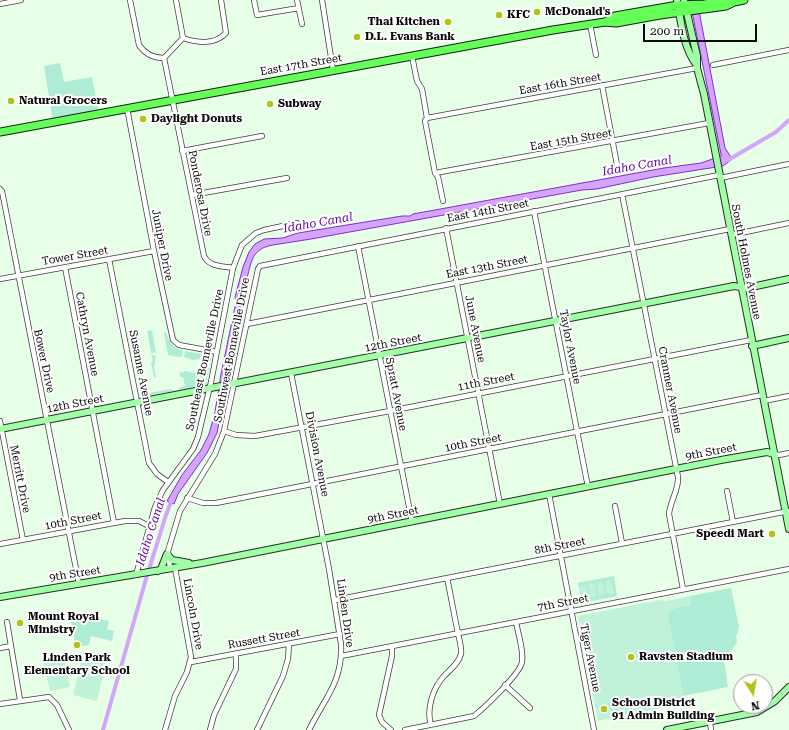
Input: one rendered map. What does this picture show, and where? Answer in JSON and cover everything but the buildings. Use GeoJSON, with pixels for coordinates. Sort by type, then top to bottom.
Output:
{"type":"FeatureCollection","features":[{"type":"Feature","properties":{"kind":"main road","name":"East 17th Street"},"geometry":{"type":"LineString","coordinates":[[0,132],[546,31],[605,22],[615,16],[725,1],[734,2],[744,0]]}},
{"type":"Feature","properties":{"kind":"street"},"geometry":{"type":"LineString","coordinates":[[0,4],[21,0]]}},
{"type":"Feature","properties":{"kind":"street"},"geometry":{"type":"LineString","coordinates":[[130,0],[139,45],[142,50],[154,57],[164,58],[183,38]]}},
{"type":"Feature","properties":{"kind":"street"},"geometry":{"type":"LineString","coordinates":[[176,0],[183,38]]}},
{"type":"Feature","properties":{"kind":"street"},"geometry":{"type":"LineString","coordinates":[[183,38],[195,42],[205,42],[223,37],[226,33],[221,0]]}},
{"type":"Feature","properties":{"kind":"street"},"geometry":{"type":"LineString","coordinates":[[254,0],[257,15],[299,8]]}},
{"type":"Feature","properties":{"kind":"street"},"geometry":{"type":"LineString","coordinates":[[297,0],[302,24]]}},
{"type":"Feature","properties":{"kind":"street"},"geometry":{"type":"LineString","coordinates":[[322,0],[333,70]]}},
{"type":"Feature","properties":{"kind":"street","name":"South Holmes Avenue"},"geometry":{"type":"LineString","coordinates":[[687,6],[688,49],[697,66],[709,123],[774,454],[787,511],[789,529]]}},
{"type":"Feature","properties":{"kind":"street"},"geometry":{"type":"LineString","coordinates":[[590,24],[596,55]]}},
{"type":"Feature","properties":{"kind":"street"},"geometry":{"type":"LineString","coordinates":[[713,65],[789,50]]}},
{"type":"Feature","properties":{"kind":"street"},"geometry":{"type":"LineString","coordinates":[[412,56],[417,82],[422,89],[427,118],[425,121],[435,174],[438,177],[443,201]]}},
{"type":"Feature","properties":{"kind":"street","name":"Ponderosa Drive"},"geometry":{"type":"LineString","coordinates":[[164,58],[198,230],[206,261],[213,265],[233,268]]}},
{"type":"Feature","properties":{"kind":"street","name":"East 16th Street"},"geometry":{"type":"LineString","coordinates":[[427,118],[602,86],[697,66]]}},
{"type":"Feature","properties":{"kind":"street"},"geometry":{"type":"LineString","coordinates":[[602,86],[618,170]]}},
{"type":"Feature","properties":{"kind":"street","name":"Juniper Drive"},"geometry":{"type":"LineString","coordinates":[[127,108],[154,251],[173,340],[179,345],[216,352]]}},
{"type":"Feature","properties":{"kind":"street","name":"East 15th Street"},"geometry":{"type":"LineString","coordinates":[[435,174],[709,123]]}},
{"type":"Feature","properties":{"kind":"street"},"geometry":{"type":"LineString","coordinates":[[182,151],[262,136]]}},
{"type":"Feature","properties":{"kind":"street","name":"East 14th Street"},"geometry":{"type":"LineString","coordinates":[[260,266],[719,174],[789,164]]}},
{"type":"Feature","properties":{"kind":"street"},"geometry":{"type":"LineString","coordinates":[[192,195],[286,178]]}},
{"type":"Feature","properties":{"kind":"street","name":"Bower Drive"},"geometry":{"type":"LineString","coordinates":[[0,189],[3,193],[79,584]]}},
{"type":"Feature","properties":{"kind":"street","name":"Cranmer Avenue"},"geometry":{"type":"LineString","coordinates":[[622,194],[634,248],[679,482],[669,514],[683,589]]}},
{"type":"Feature","properties":{"kind":"street","name":"Taylor Avenue"},"geometry":{"type":"LineString","coordinates":[[534,211],[588,486]]}},
{"type":"Feature","properties":{"kind":"street","name":"Southeast Bonneville Drive"},"geometry":{"type":"LineString","coordinates":[[140,574],[149,526],[155,507],[168,482],[181,466],[196,443],[202,424],[233,268],[242,245],[250,237],[264,230],[297,223]]}},
{"type":"Feature","properties":{"kind":"street","name":"East 13th Street"},"geometry":{"type":"LineString","coordinates":[[247,324],[634,248],[789,223]]}},
{"type":"Feature","properties":{"kind":"street","name":"June Avenue"},"geometry":{"type":"LineString","coordinates":[[446,228],[500,504]]}},
{"type":"Feature","properties":{"kind":"street","name":"Spratt Avenue"},"geometry":{"type":"LineString","coordinates":[[358,246],[412,522]]}},
{"type":"Feature","properties":{"kind":"street","name":"Tower Street"},"geometry":{"type":"LineString","coordinates":[[0,279],[154,251]]}},
{"type":"Feature","properties":{"kind":"street","name":"Susanne Avenue"},"geometry":{"type":"LineString","coordinates":[[109,259],[149,463],[157,474],[168,482]]}},
{"type":"Feature","properties":{"kind":"street","name":"Southwest Bonneville Drive"},"geometry":{"type":"LineString","coordinates":[[173,568],[168,554],[180,511],[215,454],[224,431],[232,384],[247,324],[252,294],[260,266]]}},
{"type":"Feature","properties":{"kind":"street","name":"Cathryn Avenue"},"geometry":{"type":"LineString","coordinates":[[64,267],[114,523]]}},
{"type":"Feature","properties":{"kind":"street","name":"12th Street"},"geometry":{"type":"LineString","coordinates":[[1,429],[644,303],[734,286],[746,288],[789,279]]}},
{"type":"Feature","properties":{"kind":"street","name":"11th Street"},"geometry":{"type":"LineString","coordinates":[[224,431],[236,435],[255,436],[655,359],[789,338]]}},
{"type":"Feature","properties":{"kind":"street","name":"Division Avenue"},"geometry":{"type":"LineString","coordinates":[[292,373],[324,539]]}},
{"type":"Feature","properties":{"kind":"street","name":"10th Street"},"geometry":{"type":"LineString","coordinates":[[187,498],[203,503],[216,503],[489,450],[666,413],[763,398],[789,396]]}},
{"type":"Feature","properties":{"kind":"street","name":"Merritt Drive"},"geometry":{"type":"LineString","coordinates":[[0,421],[23,540]]}},
{"type":"Feature","properties":{"kind":"street","name":"9th Street"},"geometry":{"type":"LineString","coordinates":[[3,598],[158,571],[767,452],[779,455],[789,453]]}},
{"type":"Feature","properties":{"kind":"street"},"geometry":{"type":"LineString","coordinates":[[727,492],[733,522]]}},
{"type":"Feature","properties":{"kind":"street","name":"Tiger Avenue"},"geometry":{"type":"LineString","coordinates":[[549,494],[594,730]]}},
{"type":"Feature","properties":{"kind":"street"},"geometry":{"type":"LineString","coordinates":[[615,506],[622,543]]}},
{"type":"Feature","properties":{"kind":"street","name":"8th Street"},"geometry":{"type":"LineString","coordinates":[[335,600],[787,511]]}},
{"type":"Feature","properties":{"kind":"street","name":"10th Street"},"geometry":{"type":"LineString","coordinates":[[0,544],[114,523],[139,521],[149,526]]}},
{"type":"Feature","properties":{"kind":"street","name":"Linden Drive"},"geometry":{"type":"LineString","coordinates":[[309,730],[329,695],[336,677],[341,656],[340,634],[324,539]]}},
{"type":"Feature","properties":{"kind":"street"},"geometry":{"type":"LineString","coordinates":[[168,554],[172,560],[194,564]]}},
{"type":"Feature","properties":{"kind":"street"},"geometry":{"type":"LineString","coordinates":[[158,571],[161,569],[168,554]]}},
{"type":"Feature","properties":{"kind":"street","name":"Lincoln Drive"},"geometry":{"type":"LineString","coordinates":[[165,730],[174,696],[191,662],[189,643],[173,568]]}},
{"type":"Feature","properties":{"kind":"street","name":"7th Street"},"geometry":{"type":"LineString","coordinates":[[341,656],[789,569]]}},
{"type":"Feature","properties":{"kind":"street"},"geometry":{"type":"LineString","coordinates":[[431,725],[429,715],[430,706],[436,688],[439,682],[455,665],[461,656],[447,578]]}},
{"type":"Feature","properties":{"kind":"street"},"geometry":{"type":"LineString","coordinates":[[7,622],[20,700]]}},
{"type":"Feature","properties":{"kind":"street"},"geometry":{"type":"LineString","coordinates":[[405,730],[474,716],[518,672],[522,664],[522,655],[516,622]]}},
{"type":"Feature","properties":{"kind":"street","name":"Russett Street"},"geometry":{"type":"LineString","coordinates":[[191,662],[340,634]]}},
{"type":"Feature","properties":{"kind":"street"},"geometry":{"type":"LineString","coordinates":[[257,730],[285,672],[289,644]]}},
{"type":"Feature","properties":{"kind":"street"},"geometry":{"type":"LineString","coordinates":[[0,648],[11,646]]}},
{"type":"Feature","properties":{"kind":"street"},"geometry":{"type":"LineString","coordinates":[[391,730],[382,722],[379,715],[392,656],[392,646]]}},
{"type":"Feature","properties":{"kind":"street"},"geometry":{"type":"LineString","coordinates":[[210,730],[214,715],[236,669],[236,654]]}},
{"type":"Feature","properties":{"kind":"street"},"geometry":{"type":"LineString","coordinates":[[505,685],[530,708]]}},
{"type":"Feature","properties":{"kind":"street"},"geometry":{"type":"LineString","coordinates":[[667,730],[757,712],[775,701],[789,687]]}},
{"type":"Feature","properties":{"kind":"street"},"geometry":{"type":"LineString","coordinates":[[0,704],[44,697],[52,698],[69,730]]}},
{"type":"Feature","properties":{"kind":"street"},"geometry":{"type":"LineString","coordinates":[[710,722],[712,730]]}},
{"type":"Feature","properties":{"kind":"green space"},"geometry":{"type":"Polygon","coordinates":[[[60,63],[64,82],[92,77],[99,114],[53,122],[44,66],[60,63]]]}},
{"type":"Feature","properties":{"kind":"green space"},"geometry":{"type":"Polygon","coordinates":[[[152,330],[156,353],[153,352],[152,355],[156,356],[154,367],[156,377],[154,377],[151,362],[153,361],[147,331],[152,330]]]}},
{"type":"Feature","properties":{"kind":"green space"},"geometry":{"type":"Polygon","coordinates":[[[166,332],[172,344],[183,351],[182,356],[179,357],[168,355],[164,333],[166,332]]]}},
{"type":"Feature","properties":{"kind":"green space"},"geometry":{"type":"Polygon","coordinates":[[[185,351],[201,354],[200,359],[193,360],[184,357],[185,351]]]}},
{"type":"Feature","properties":{"kind":"green space"},"geometry":{"type":"Polygon","coordinates":[[[202,355],[209,356],[211,359],[206,384],[179,390],[180,387],[185,386],[183,377],[180,377],[179,372],[183,373],[184,371],[202,374],[204,360],[201,360],[202,355]]]}},
{"type":"Feature","properties":{"kind":"green space"},"geometry":{"type":"Polygon","coordinates":[[[140,364],[139,366],[142,379],[138,381],[135,366],[140,364]]]}},
{"type":"Feature","properties":{"kind":"green space"},"geometry":{"type":"Polygon","coordinates":[[[140,383],[143,394],[171,389],[173,391],[141,397],[138,384],[140,383]]]}},
{"type":"Feature","properties":{"kind":"green space"},"geometry":{"type":"Polygon","coordinates":[[[614,576],[617,596],[582,603],[578,583],[614,576]]]}},
{"type":"Feature","properties":{"kind":"green space"},"geometry":{"type":"Polygon","coordinates":[[[611,580],[614,593],[607,594],[605,581],[611,580]]]}},
{"type":"Feature","properties":{"kind":"green space"},"geometry":{"type":"Polygon","coordinates":[[[603,582],[605,595],[599,596],[597,583],[603,582]]]}},
{"type":"Feature","properties":{"kind":"green space"},"geometry":{"type":"Polygon","coordinates":[[[594,583],[597,596],[591,598],[588,584],[594,583]]]}},
{"type":"Feature","properties":{"kind":"green space"},"geometry":{"type":"Polygon","coordinates":[[[586,585],[589,598],[583,599],[580,586],[586,585]]]}},
{"type":"Feature","properties":{"kind":"green space"},"geometry":{"type":"Polygon","coordinates":[[[731,588],[739,627],[736,635],[737,643],[724,659],[728,687],[683,696],[667,613],[671,609],[691,605],[690,596],[731,588]]]}},
{"type":"Feature","properties":{"kind":"green space","name":"Ravsten Stadium"},"geometry":{"type":"Polygon","coordinates":[[[690,596],[691,605],[671,609],[668,613],[684,698],[672,700],[661,708],[598,721],[578,616],[660,600],[666,601],[690,596]]]}},
{"type":"Feature","properties":{"kind":"green space"},"geometry":{"type":"Polygon","coordinates":[[[94,613],[95,615],[99,614],[100,619],[109,621],[107,629],[114,631],[112,641],[91,636],[89,645],[76,647],[70,617],[94,613]]]}},
{"type":"Feature","properties":{"kind":"green space"},"geometry":{"type":"Polygon","coordinates":[[[64,656],[70,687],[50,691],[43,661],[64,656]]]}},
{"type":"Feature","properties":{"kind":"green space"},"geometry":{"type":"Polygon","coordinates":[[[82,657],[106,662],[97,701],[73,695],[82,657]]]}},
{"type":"Feature","properties":{"kind":"shaded area","name":"Idaho Canal"},"geometry":{"type":"Polygon","coordinates":[[[690,0],[697,0],[725,148],[732,159],[731,160],[723,166],[653,177],[597,189],[582,190],[273,245],[260,250],[253,258],[246,281],[217,433],[207,453],[178,494],[174,504],[167,501],[182,475],[201,450],[209,434],[215,412],[221,374],[236,302],[235,297],[243,267],[249,252],[255,244],[264,239],[283,238],[298,233],[402,216],[410,216],[413,214],[664,168],[701,163],[721,156],[690,0]]]}},
{"type":"Feature","properties":{"kind":"waterway"},"geometry":{"type":"LineString","coordinates":[[728,160],[776,132],[789,120]]}},
{"type":"Feature","properties":{"kind":"waterway","name":"Idaho Canal"},"geometry":{"type":"LineString","coordinates":[[103,730],[146,579],[172,499]]}},
{"type":"Feature","properties":{"kind":"place","name":"McDonald's"},"geometry":{"type":"Point","coordinates":[537,12]}},
{"type":"Feature","properties":{"kind":"place","name":"KFC"},"geometry":{"type":"Point","coordinates":[499,15]}},
{"type":"Feature","properties":{"kind":"place","name":"Thai Kitchen"},"geometry":{"type":"Point","coordinates":[448,22]}},
{"type":"Feature","properties":{"kind":"place","name":"D.L. Evans Bank"},"geometry":{"type":"Point","coordinates":[357,37]}},
{"type":"Feature","properties":{"kind":"place","name":"Natural Grocers"},"geometry":{"type":"Point","coordinates":[11,101]}},
{"type":"Feature","properties":{"kind":"place","name":"Subway"},"geometry":{"type":"Point","coordinates":[270,104]}},
{"type":"Feature","properties":{"kind":"place","name":"Daylight Donuts"},"geometry":{"type":"Point","coordinates":[143,119]}},
{"type":"Feature","properties":{"kind":"place","name":"Speedi Mart"},"geometry":{"type":"Point","coordinates":[772,534]}},
{"type":"Feature","properties":{"kind":"place","name":"Mount Royal Ministry"},"geometry":{"type":"Point","coordinates":[20,623]}},
{"type":"Feature","properties":{"kind":"place","name":"Linden Park Elementary School"},"geometry":{"type":"Point","coordinates":[77,645]}},
{"type":"Feature","properties":{"kind":"place","name":"Ravsten Stadium"},"geometry":{"type":"Point","coordinates":[631,657]}},
{"type":"Feature","properties":{"kind":"place","name":"School District 91 Admin Building"},"geometry":{"type":"Point","coordinates":[604,709]}}]}
